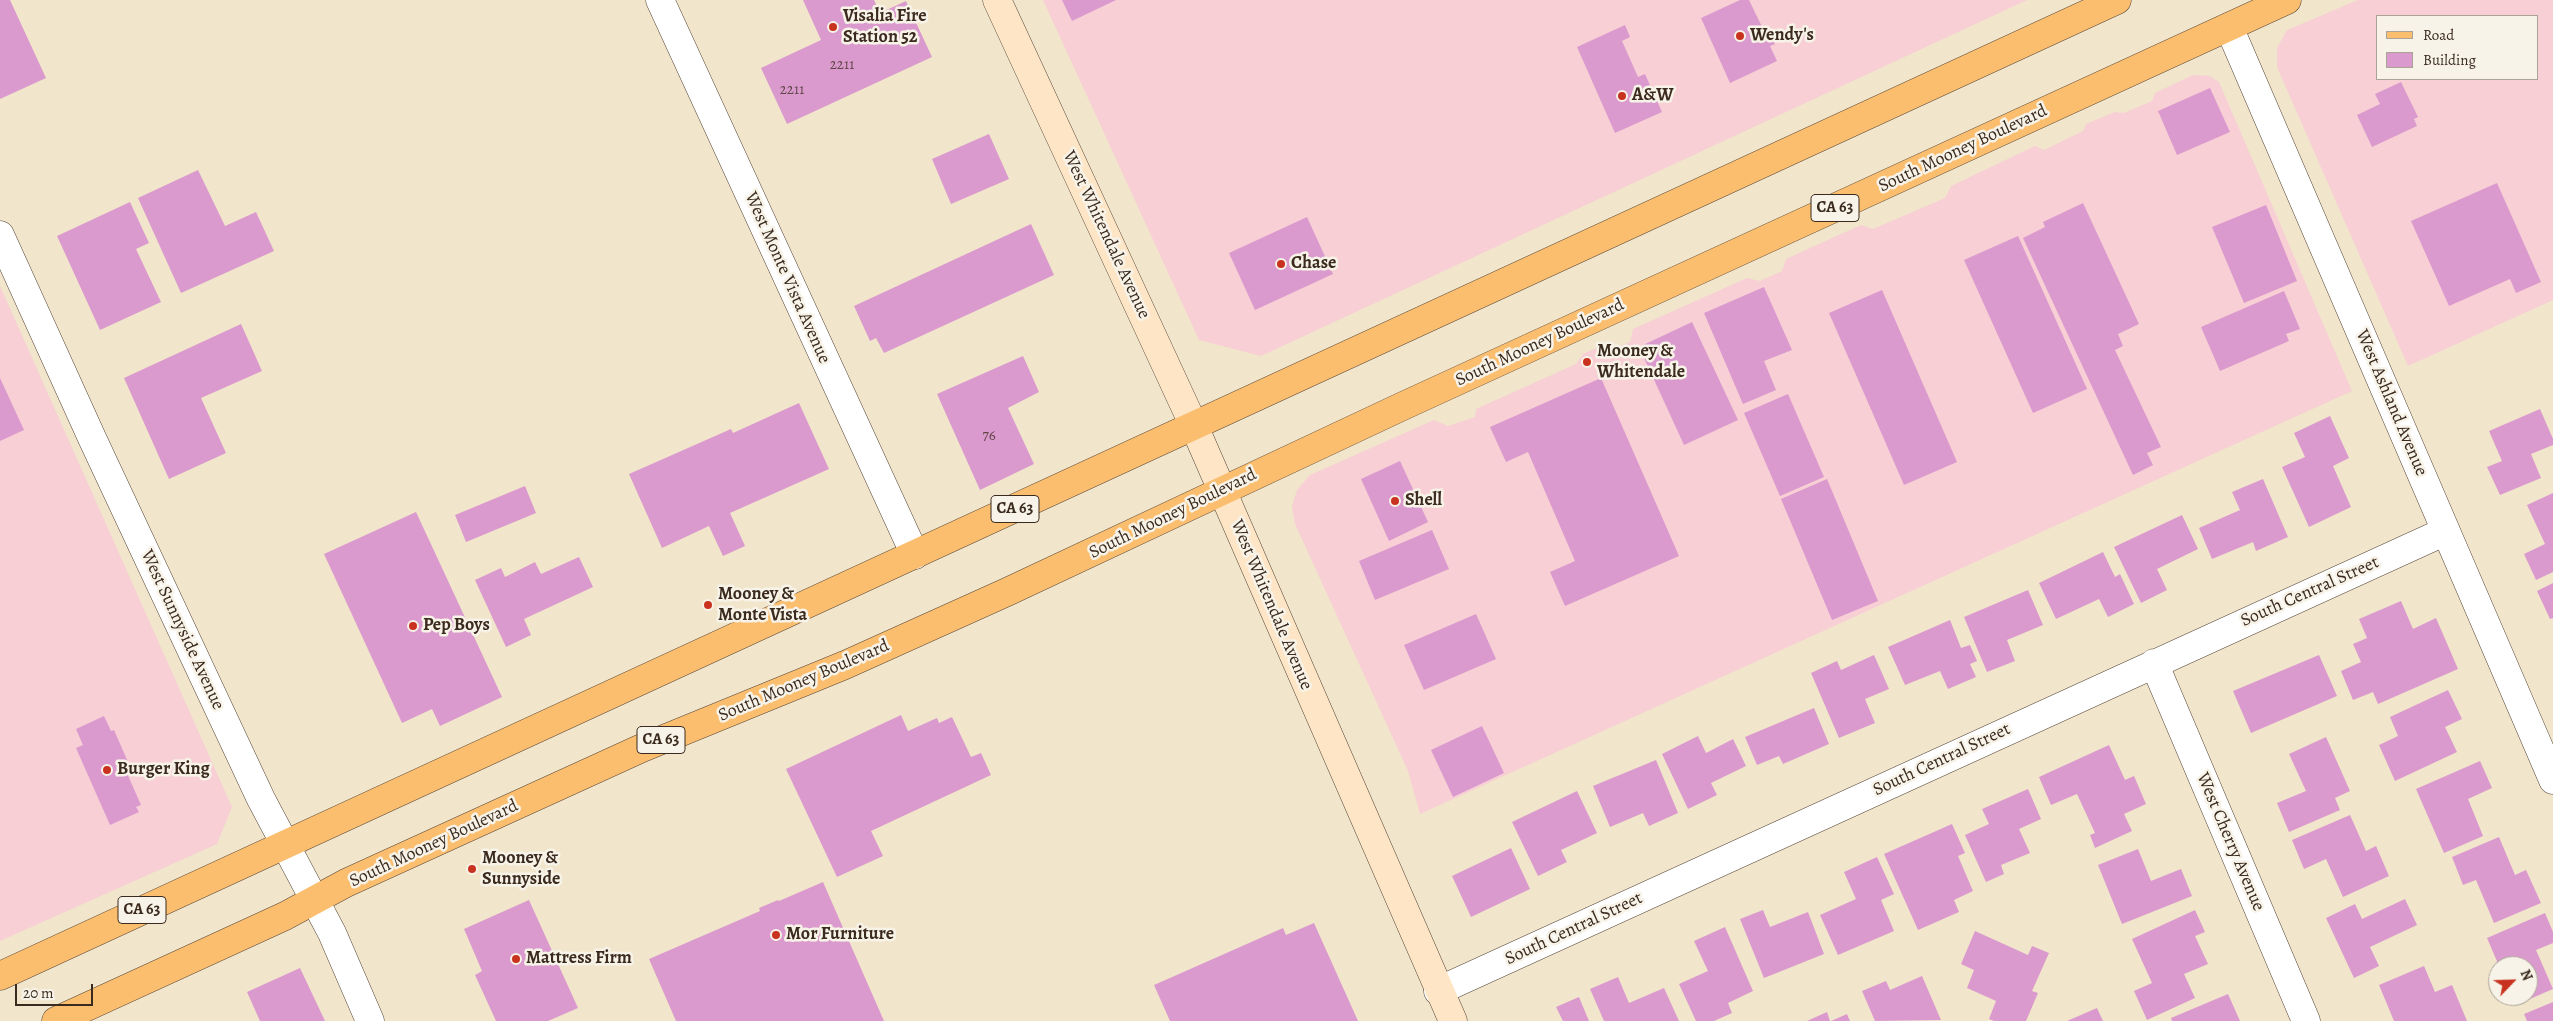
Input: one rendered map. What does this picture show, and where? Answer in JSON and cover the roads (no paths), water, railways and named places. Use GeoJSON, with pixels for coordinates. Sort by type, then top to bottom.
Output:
{"type":"FeatureCollection","features":[{"type":"Feature","properties":{"kind":"main road","name":"CA 63"},"geometry":{"type":"LineString","coordinates":[[0,976],[1194,426],[1728,177],[2117,0]]}},
{"type":"Feature","properties":{"kind":"main road","name":"South Mooney Boulevard"},"geometry":{"type":"LineString","coordinates":[[56,1021],[285,916],[346,883],[642,748],[852,662],[1133,534],[1452,383],[2287,0]]}},
{"type":"Feature","properties":{"kind":"street","name":"West Monte Vista Avenue"},"geometry":{"type":"LineString","coordinates":[[660,0],[915,555]]}},
{"type":"Feature","properties":{"kind":"street","name":"West Whitendale Avenue"},"geometry":{"type":"LineString","coordinates":[[997,0],[1194,426],[1453,1021]]}},
{"type":"Feature","properties":{"kind":"street","name":"West Ashland Avenue"},"geometry":{"type":"LineString","coordinates":[[2229,27],[2553,780]]}},
{"type":"Feature","properties":{"kind":"street","name":"West Sunnyside Avenue"},"geometry":{"type":"LineString","coordinates":[[0,235],[92,438],[285,845],[332,933],[370,1021]]}},
{"type":"Feature","properties":{"kind":"street","name":"South Central Street"},"geometry":{"type":"LineString","coordinates":[[1438,990],[2446,530]]}},
{"type":"Feature","properties":{"kind":"street","name":"West Cherry Avenue"},"geometry":{"type":"LineString","coordinates":[[2154,663],[2306,1021]]}},
{"type":"Feature","properties":{"kind":"place","name":"Visalia Fire Station 52"},"geometry":{"type":"Point","coordinates":[833,27]}},
{"type":"Feature","properties":{"kind":"place","name":"Wendy's"},"geometry":{"type":"Point","coordinates":[1740,36]}},
{"type":"Feature","properties":{"kind":"place","name":"A&W"},"geometry":{"type":"Point","coordinates":[1622,96]}},
{"type":"Feature","properties":{"kind":"place","name":"Chase"},"geometry":{"type":"Point","coordinates":[1281,264]}},
{"type":"Feature","properties":{"kind":"place","name":"Mooney & Whitendale"},"geometry":{"type":"Point","coordinates":[1587,362]}},
{"type":"Feature","properties":{"kind":"place","name":"Shell"},"geometry":{"type":"Point","coordinates":[1395,501]}},
{"type":"Feature","properties":{"kind":"place","name":"Mooney & Monte Vista"},"geometry":{"type":"Point","coordinates":[708,605]}},
{"type":"Feature","properties":{"kind":"place","name":"Pep Boys"},"geometry":{"type":"Point","coordinates":[413,626]}},
{"type":"Feature","properties":{"kind":"place","name":"Burger King"},"geometry":{"type":"Point","coordinates":[107,770]}},
{"type":"Feature","properties":{"kind":"place","name":"Mooney & Sunnyside"},"geometry":{"type":"Point","coordinates":[472,869]}},
{"type":"Feature","properties":{"kind":"place","name":"Mor Furniture"},"geometry":{"type":"Point","coordinates":[776,935]}},
{"type":"Feature","properties":{"kind":"place","name":"Mattress Firm"},"geometry":{"type":"Point","coordinates":[516,959]}}]}
